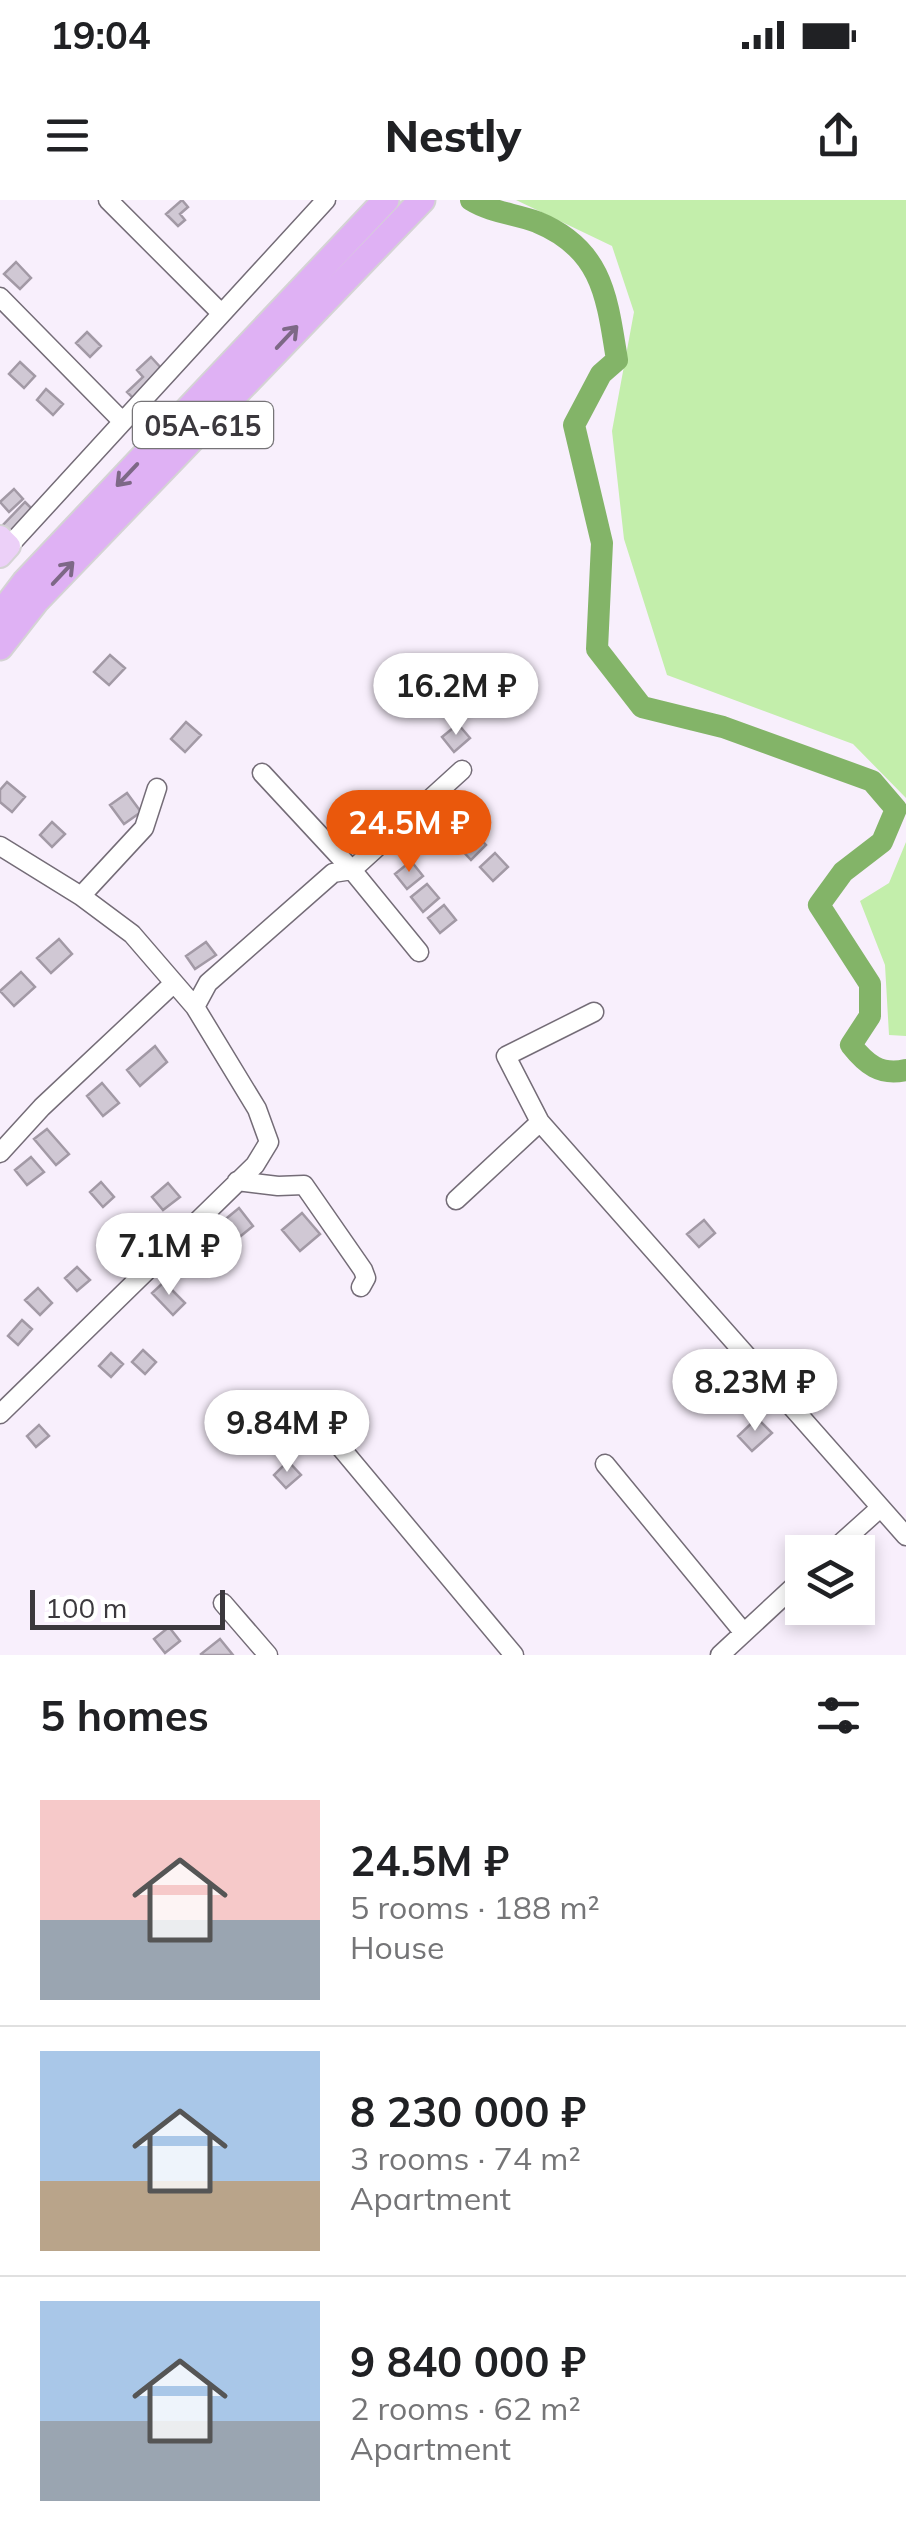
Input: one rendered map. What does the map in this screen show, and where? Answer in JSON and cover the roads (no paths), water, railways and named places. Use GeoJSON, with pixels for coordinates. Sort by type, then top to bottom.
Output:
{"type":"FeatureCollection","features":[{"type":"Feature","properties":{"kind":"highway","name":"05А-615"},"geometry":{"type":"LineString","coordinates":[[0,614],[38,568],[386,200]]}},
{"type":"Feature","properties":{"kind":"highway","name":"05А-615"},"geometry":{"type":"LineString","coordinates":[[0,647],[36,601],[417,205]]}},
{"type":"Feature","properties":{"kind":"street"},"geometry":{"type":"LineString","coordinates":[[108,200],[222,313]]}},
{"type":"Feature","properties":{"kind":"street"},"geometry":{"type":"LineString","coordinates":[[3,547],[326,200]]}},
{"type":"Feature","properties":{"kind":"street"},"geometry":{"type":"LineString","coordinates":[[0,297],[121,420]]}},
{"type":"Feature","properties":{"kind":"street"},"geometry":{"type":"LineString","coordinates":[[194,1007],[208,984],[333,873],[352,870],[462,770]]}},
{"type":"Feature","properties":{"kind":"street"},"geometry":{"type":"LineString","coordinates":[[262,773],[352,870],[419,952]]}},
{"type":"Feature","properties":{"kind":"street"},"geometry":{"type":"LineString","coordinates":[[81,896],[144,828],[158,788]]}},
{"type":"Feature","properties":{"kind":"street"},"geometry":{"type":"LineString","coordinates":[[0,846],[81,896],[132,934],[194,1007],[268,1134],[262,1158],[0,1414]]}},
{"type":"Feature","properties":{"kind":"street"},"geometry":{"type":"LineString","coordinates":[[0,1152],[174,982]]}},
{"type":"Feature","properties":{"kind":"street"},"geometry":{"type":"LineString","coordinates":[[594,1012],[506,1056],[540,1122],[906,1536]]}},
{"type":"Feature","properties":{"kind":"street"},"geometry":{"type":"LineString","coordinates":[[456,1200],[540,1122]]}},
{"type":"Feature","properties":{"kind":"street"},"geometry":{"type":"LineString","coordinates":[[237,1181],[278,1186],[304,1184],[363,1270],[366,1278],[361,1287]]}},
{"type":"Feature","properties":{"kind":"street"},"geometry":{"type":"LineString","coordinates":[[331,1436],[514,1655]]}},
{"type":"Feature","properties":{"kind":"street"},"geometry":{"type":"LineString","coordinates":[[605,1464],[744,1633]]}},
{"type":"Feature","properties":{"kind":"street"},"geometry":{"type":"LineString","coordinates":[[850,1535],[880,1508]]}},
{"type":"Feature","properties":{"kind":"street"},"geometry":{"type":"LineString","coordinates":[[720,1655],[785,1595]]}},
{"type":"Feature","properties":{"kind":"street"},"geometry":{"type":"LineString","coordinates":[[224,1602],[268,1655]]}},
{"type":"Feature","properties":{"kind":"waterway"},"geometry":{"type":"LineString","coordinates":[[471,200],[559,233],[589,261],[605,296],[617,360],[601,374],[574,425],[602,543],[597,649],[642,707],[723,727],[872,781],[896,809],[882,842],[843,872],[819,905],[870,984],[870,1016],[851,1045],[874,1067],[906,1070]]}}]}
